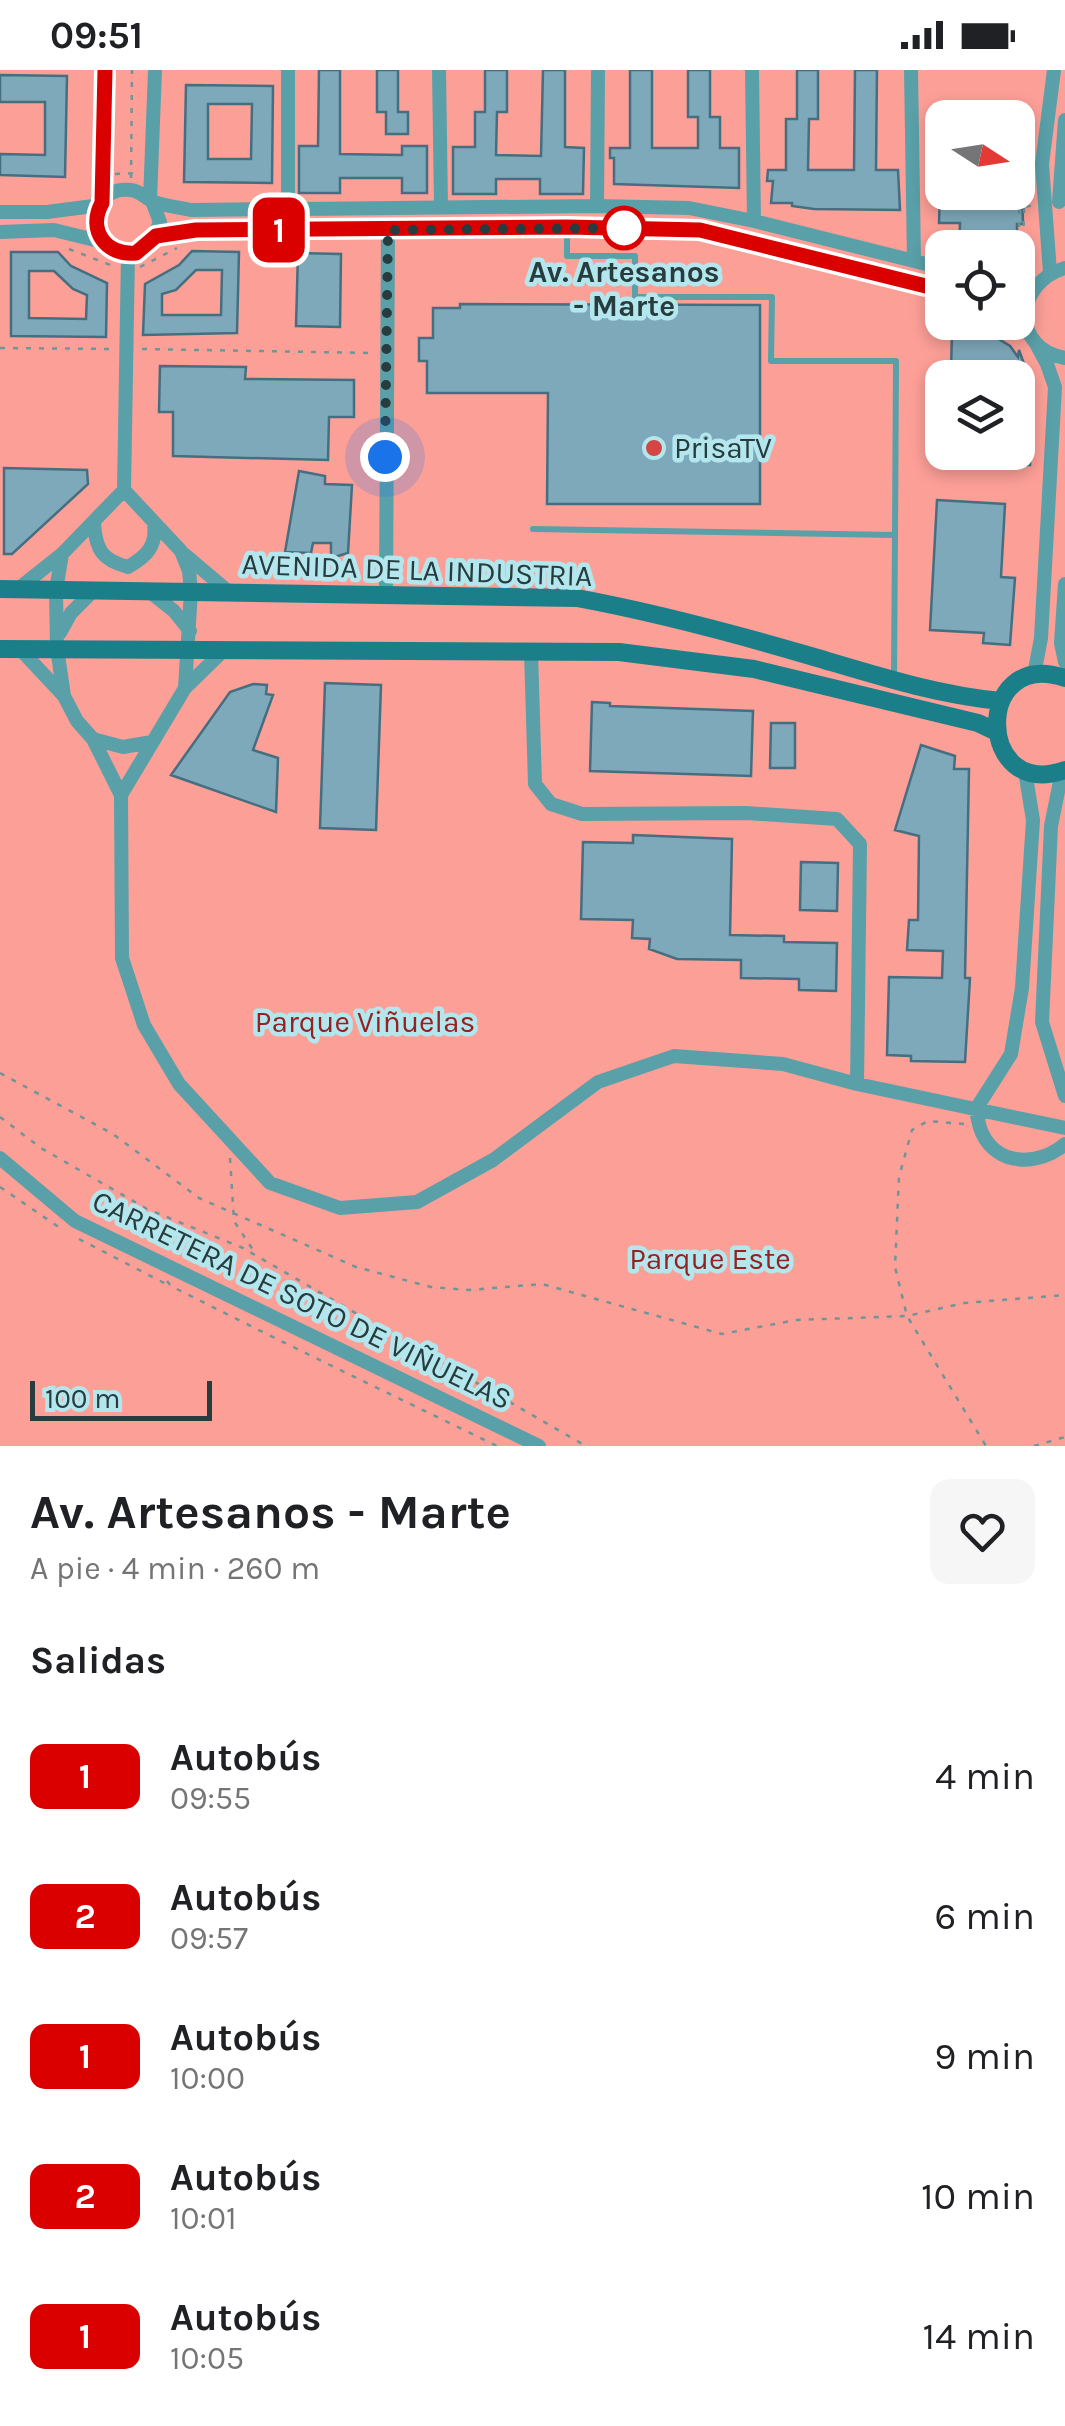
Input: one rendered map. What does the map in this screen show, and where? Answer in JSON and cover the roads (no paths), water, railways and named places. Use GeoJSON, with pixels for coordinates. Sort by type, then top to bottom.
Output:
{"type":"FeatureCollection","features":[{"type":"Feature","properties":{"kind":"street"},"geometry":{"type":"LineString","coordinates":[[103,242],[96,220],[102,204],[104,174],[105,70]]}},
{"type":"Feature","properties":{"kind":"street"},"geometry":{"type":"LineString","coordinates":[[0,232],[54,230],[103,242],[118,253],[144,249],[156,236],[160,222],[151,200],[155,70]]}},
{"type":"Feature","properties":{"kind":"street"},"geometry":{"type":"LineString","coordinates":[[288,70],[288,209]]}},
{"type":"Feature","properties":{"kind":"street"},"geometry":{"type":"LineString","coordinates":[[439,70],[441,208]]}},
{"type":"Feature","properties":{"kind":"street"},"geometry":{"type":"LineString","coordinates":[[598,70],[598,206]]}},
{"type":"Feature","properties":{"kind":"street"},"geometry":{"type":"LineString","coordinates":[[752,70],[754,221]]}},
{"type":"Feature","properties":{"kind":"street"},"geometry":{"type":"LineString","coordinates":[[911,70],[914,261]]}},
{"type":"Feature","properties":{"kind":"street"},"geometry":{"type":"LineString","coordinates":[[1035,285],[1058,270],[1042,164],[1054,70]]}},
{"type":"Feature","properties":{"kind":"street"},"geometry":{"type":"LineString","coordinates":[[1059,202],[1065,120]]}},
{"type":"Feature","properties":{"kind":"street"},"geometry":{"type":"LineString","coordinates":[[0,212],[47,212],[102,204],[114,193],[131,190],[151,200],[192,210],[689,208],[925,264]]}},
{"type":"Feature","properties":{"kind":"street"},"geometry":{"type":"LineString","coordinates":[[156,236],[196,230],[700,230],[925,286]]}},
{"type":"Feature","properties":{"kind":"street"},"geometry":{"type":"LineString","coordinates":[[386,594],[388,230]]}},
{"type":"Feature","properties":{"kind":"street"},"geometry":{"type":"LineString","coordinates":[[9,589],[62,554],[124,490],[128,254]]}},
{"type":"Feature","properties":{"kind":"street"},"geometry":{"type":"LineString","coordinates":[[1034,340],[1045,350],[1065,358]]}},
{"type":"Feature","properties":{"kind":"street"},"geometry":{"type":"LineString","coordinates":[[1034,340],[1054,387],[1041,638],[1034,675]]}},
{"type":"Feature","properties":{"kind":"street"},"geometry":{"type":"LineString","coordinates":[[124,490],[181,551],[230,592]]}},
{"type":"Feature","properties":{"kind":"street"},"geometry":{"type":"LineString","coordinates":[[94,524],[96,547],[108,562],[128,566],[146,557],[156,538],[154,523]]}},
{"type":"Feature","properties":{"kind":"street"},"geometry":{"type":"LineString","coordinates":[[181,551],[191,591],[186,688]]}},
{"type":"Feature","properties":{"kind":"street"},"geometry":{"type":"LineString","coordinates":[[62,554],[56,590],[64,696]]}},
{"type":"Feature","properties":{"kind":"street"},"geometry":{"type":"LineString","coordinates":[[1065,584],[1061,643],[1065,662]]}},
{"type":"Feature","properties":{"kind":"street","name":"AVENIDA DE LA INDUSTRIA"},"geometry":{"type":"LineString","coordinates":[[9,589],[577,598],[650,612],[894,680],[1000,701]]}},
{"type":"Feature","properties":{"kind":"street"},"geometry":{"type":"LineString","coordinates":[[58,643],[72,613],[93,591]]}},
{"type":"Feature","properties":{"kind":"street"},"geometry":{"type":"LineString","coordinates":[[150,591],[190,631]]}},
{"type":"Feature","properties":{"kind":"street"},"geometry":{"type":"LineString","coordinates":[[0,648],[58,643],[188,651],[619,652],[754,669],[978,722],[995,731]]}},
{"type":"Feature","properties":{"kind":"street"},"geometry":{"type":"LineString","coordinates":[[20,649],[64,696],[93,739],[121,795],[122,958],[144,1025],[179,1084],[270,1183],[340,1208],[418,1202],[493,1160],[598,1082],[674,1056],[783,1064],[857,1084],[1065,1128]]}},
{"type":"Feature","properties":{"kind":"street"},"geometry":{"type":"LineString","coordinates":[[121,795],[186,688],[223,651]]}},
{"type":"Feature","properties":{"kind":"street"},"geometry":{"type":"LineString","coordinates":[[532,652],[534,784],[551,804],[582,814],[746,813],[837,819],[860,844],[857,1084]]}},
{"type":"Feature","properties":{"kind":"street"},"geometry":{"type":"LineString","coordinates":[[1065,678],[1034,675],[1009,689],[1000,701],[995,731],[1000,748],[1025,770],[1037,774],[1063,771],[1051,826],[1042,1022],[1065,1096]]}},
{"type":"Feature","properties":{"kind":"street"},"geometry":{"type":"LineString","coordinates":[[93,739],[123,746],[152,742]]}},
{"type":"Feature","properties":{"kind":"street"},"geometry":{"type":"LineString","coordinates":[[1025,770],[1032,820],[1022,988],[1011,1054],[976,1109],[982,1134],[996,1152],[1028,1162],[1052,1155],[1065,1144]]}},
{"type":"Feature","properties":{"kind":"street","name":"CARRETERA DE SOTO DE VIÑUELAS"},"geometry":{"type":"LineString","coordinates":[[0,1158],[75,1221],[539,1446]]}},
{"type":"Feature","properties":{"kind":"lane"},"geometry":{"type":"LineString","coordinates":[[567,227],[568,256],[635,256],[635,297],[772,297],[771,361],[896,361],[894,680]]}},
{"type":"Feature","properties":{"kind":"lane"},"geometry":{"type":"LineString","coordinates":[[533,529],[895,534]]}},
{"type":"Feature","properties":{"kind":"place","name":"Av. Artesanos - Marte"},"geometry":{"type":"Point","coordinates":[624,228]}},
{"type":"Feature","properties":{"kind":"place","name":"PrisaTV"},"geometry":{"type":"Point","coordinates":[654,448]}},
{"type":"Feature","properties":{"kind":"park label","name":"Parque Viñuelas"},"geometry":{"type":"Point","coordinates":[365,1022]}},
{"type":"Feature","properties":{"kind":"park label","name":"Parque Este"},"geometry":{"type":"Point","coordinates":[710,1259]}}]}
